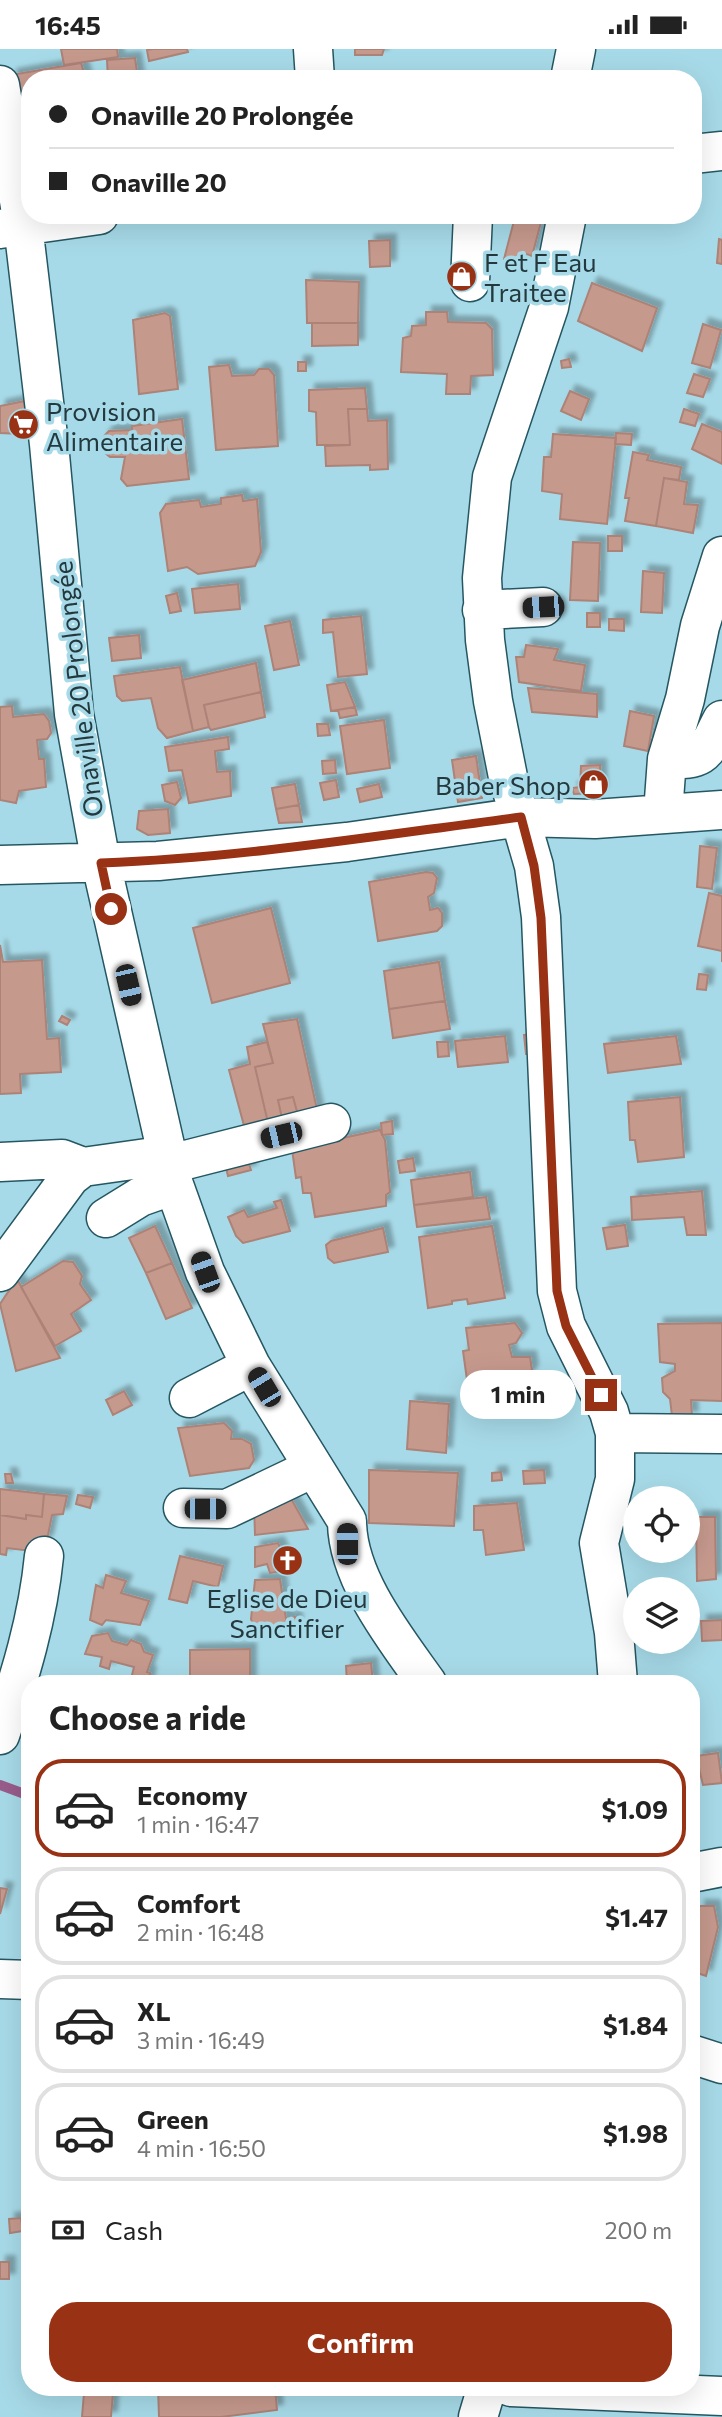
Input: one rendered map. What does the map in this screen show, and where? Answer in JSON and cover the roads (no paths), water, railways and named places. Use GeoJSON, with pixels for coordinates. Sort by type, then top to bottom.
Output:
{"type":"FeatureCollection","features":[{"type":"Feature","properties":{"kind":"street"},"geometry":{"type":"LineString","coordinates":[[313,49],[314,70]]}},
{"type":"Feature","properties":{"kind":"street"},"geometry":{"type":"LineString","coordinates":[[572,70],[576,49]]}},
{"type":"Feature","properties":{"kind":"street","name":"Onaville 20 Prolongée"},"geometry":{"type":"LineString","coordinates":[[0,85],[11,227],[59,535],[74,713],[101,863],[170,1168],[205,1272],[251,1366],[347,1521],[347,1544],[356,1571],[422,1675]]}},
{"type":"Feature","properties":{"kind":"street"},"geometry":{"type":"LineString","coordinates":[[702,153],[722,151]]}},
{"type":"Feature","properties":{"kind":"street"},"geometry":{"type":"LineString","coordinates":[[11,227],[33,224]]}},
{"type":"Feature","properties":{"kind":"street"},"geometry":{"type":"LineString","coordinates":[[470,282],[473,224]]}},
{"type":"Feature","properties":{"kind":"street"},"geometry":{"type":"LineString","coordinates":[[565,224],[549,307],[492,477],[482,610],[493,701],[508,777],[534,866],[541,918],[557,1291],[566,1326],[609,1412],[615,1433],[615,1479],[599,1543],[614,1633],[617,1675]]}},
{"type":"Feature","properties":{"kind":"street"},"geometry":{"type":"LineString","coordinates":[[663,813],[667,759],[685,699],[700,626],[722,556]]}},
{"type":"Feature","properties":{"kind":"street"},"geometry":{"type":"LineString","coordinates":[[482,610],[543,607]]}},
{"type":"Feature","properties":{"kind":"street"},"geometry":{"type":"LineString","coordinates":[[667,759],[691,761],[707,752],[722,720]]}},
{"type":"Feature","properties":{"kind":"street"},"geometry":{"type":"LineString","coordinates":[[0,865],[158,861],[347,842],[521,817],[595,818],[722,810]]}},
{"type":"Feature","properties":{"kind":"street"},"geometry":{"type":"LineString","coordinates":[[0,1162],[61,1159],[83,1167],[170,1168],[331,1123]]}},
{"type":"Feature","properties":{"kind":"street"},"geometry":{"type":"LineString","coordinates":[[0,1272],[69,1177],[83,1167]]}},
{"type":"Feature","properties":{"kind":"street"},"geometry":{"type":"LineString","coordinates":[[106,1218],[140,1197],[170,1168]]}},
{"type":"Feature","properties":{"kind":"street"},"geometry":{"type":"LineString","coordinates":[[189,1398],[251,1366]]}},
{"type":"Feature","properties":{"kind":"street"},"geometry":{"type":"LineString","coordinates":[[615,1433],[722,1434]]}},
{"type":"Feature","properties":{"kind":"street"},"geometry":{"type":"LineString","coordinates":[[183,1508],[227,1509],[313,1468]]}},
{"type":"Feature","properties":{"kind":"street"},"geometry":{"type":"LineString","coordinates":[[0,1735],[20,1674],[43,1573]]}},
{"type":"Feature","properties":{"kind":"street"},"geometry":{"type":"LineString","coordinates":[[700,1871],[722,1867]]}},
{"type":"Feature","properties":{"kind":"street"},"geometry":{"type":"LineString","coordinates":[[0,1979],[21,1980]]}},
{"type":"Feature","properties":{"kind":"street"},"geometry":{"type":"LineString","coordinates":[[700,2057],[722,2064]]}},
{"type":"Feature","properties":{"kind":"street"},"geometry":{"type":"LineString","coordinates":[[700,2395],[722,2396]]}},
{"type":"Feature","properties":{"kind":"street"},"geometry":{"type":"LineString","coordinates":[[478,2417],[484,2396]]}},
{"type":"Feature","properties":{"kind":"waterway"},"geometry":{"type":"LineString","coordinates":[[0,1785],[21,1793]]}},
{"type":"Feature","properties":{"kind":"place","name":"F et F Eau Traitee"},"geometry":{"type":"Point","coordinates":[461,276]}},
{"type":"Feature","properties":{"kind":"place","name":"Provision Alimentaire"},"geometry":{"type":"Point","coordinates":[23,425]}},
{"type":"Feature","properties":{"kind":"place","name":"Baber Shop"},"geometry":{"type":"Point","coordinates":[594,784]}},
{"type":"Feature","properties":{"kind":"place","name":"Eglise de Dieu Sanctifier"},"geometry":{"type":"Point","coordinates":[287,1561]}}]}
